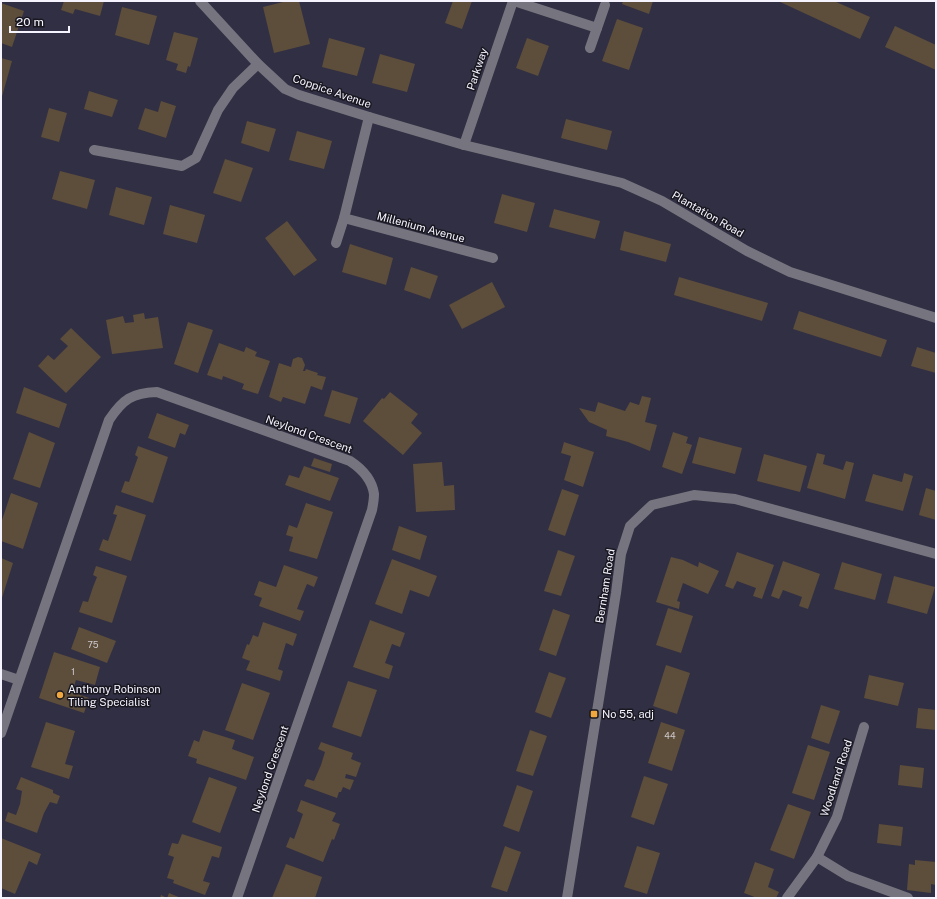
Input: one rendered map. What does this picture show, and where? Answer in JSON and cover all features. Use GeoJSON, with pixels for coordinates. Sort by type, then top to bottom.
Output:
{"type":"FeatureCollection","features":[{"type":"Feature","properties":{"kind":"street","name":"Coppice Avenue"},"geometry":{"type":"LineString","coordinates":[[200,1],[258,64],[285,89],[299,95],[464,145]]}},
{"type":"Feature","properties":{"kind":"street","name":"Parkway"},"geometry":{"type":"LineString","coordinates":[[464,145],[514,1],[597,28]]}},
{"type":"Feature","properties":{"kind":"street"},"geometry":{"type":"LineString","coordinates":[[590,48],[605,5]]}},
{"type":"Feature","properties":{"kind":"street"},"geometry":{"type":"LineString","coordinates":[[94,150],[182,166],[196,158],[218,110],[233,88],[258,64]]}},
{"type":"Feature","properties":{"kind":"street"},"geometry":{"type":"LineString","coordinates":[[336,243],[344,218],[370,117]]}},
{"type":"Feature","properties":{"kind":"street","name":"Plantation Road"},"geometry":{"type":"LineString","coordinates":[[464,145],[622,183],[662,201],[747,251],[790,272],[936,318]]}},
{"type":"Feature","properties":{"kind":"street","name":"Millenium Avenue"},"geometry":{"type":"LineString","coordinates":[[344,218],[493,258]]}},
{"type":"Feature","properties":{"kind":"street","name":"Neylond Crescent"},"geometry":{"type":"LineString","coordinates":[[1,733],[109,420],[117,407],[129,398],[142,393],[157,392],[350,460],[362,469],[369,479],[374,495],[372,510],[237,898]]}},
{"type":"Feature","properties":{"kind":"street","name":"Bernham Road"},"geometry":{"type":"LineString","coordinates":[[567,898],[621,554],[630,526],[652,505],[694,495],[735,499],[936,554]]}},
{"type":"Feature","properties":{"kind":"street"},"geometry":{"type":"LineString","coordinates":[[1,674],[19,680]]}},
{"type":"Feature","properties":{"kind":"street","name":"Woodland Road"},"geometry":{"type":"LineString","coordinates":[[787,898],[817,856],[837,817],[864,728]]}},
{"type":"Feature","properties":{"kind":"street"},"geometry":{"type":"LineString","coordinates":[[817,856],[848,876],[908,898]]}},
{"type":"Feature","properties":{"kind":"building"},"geometry":{"type":"Polygon","coordinates":[[[64,1],[104,1],[100,16],[75,9],[73,14],[61,10],[64,1]]]}},
{"type":"Feature","properties":{"kind":"building"},"geometry":{"type":"Polygon","coordinates":[[[287,1],[299,1],[310,44],[274,53],[263,7],[287,1]]]}},
{"type":"Feature","properties":{"kind":"building"},"geometry":{"type":"Polygon","coordinates":[[[453,1],[472,1],[462,29],[445,23],[453,1]]]}},
{"type":"Feature","properties":{"kind":"building"},"geometry":{"type":"Polygon","coordinates":[[[623,1],[653,1],[649,14],[622,4],[623,1]]]}},
{"type":"Feature","properties":{"kind":"building"},"geometry":{"type":"Polygon","coordinates":[[[778,1],[834,1],[870,17],[860,39],[778,1]]]}},
{"type":"Feature","properties":{"kind":"building"},"geometry":{"type":"Polygon","coordinates":[[[1,3],[24,11],[12,47],[1,43],[1,3]]]}},
{"type":"Feature","properties":{"kind":"building"},"geometry":{"type":"Polygon","coordinates":[[[122,7],[157,16],[149,45],[115,35],[122,7]]]}},
{"type":"Feature","properties":{"kind":"building"},"geometry":{"type":"Polygon","coordinates":[[[617,19],[643,28],[629,70],[602,61],[617,19]]]}},
{"type":"Feature","properties":{"kind":"building"},"geometry":{"type":"Polygon","coordinates":[[[895,26],[936,45],[936,70],[885,47],[895,26]]]}},
{"type":"Feature","properties":{"kind":"building"},"geometry":{"type":"Polygon","coordinates":[[[174,32],[198,38],[190,67],[188,66],[186,73],[176,70],[178,64],[166,60],[174,32]]]}},
{"type":"Feature","properties":{"kind":"building"},"geometry":{"type":"Polygon","coordinates":[[[329,38],[365,48],[357,76],[322,67],[329,38]]]}},
{"type":"Feature","properties":{"kind":"building"},"geometry":{"type":"Polygon","coordinates":[[[527,38],[549,46],[538,76],[516,68],[527,38]]]}},
{"type":"Feature","properties":{"kind":"building"},"geometry":{"type":"Polygon","coordinates":[[[380,54],[415,64],[407,92],[372,83],[380,54]]]}},
{"type":"Feature","properties":{"kind":"building"},"geometry":{"type":"Polygon","coordinates":[[[1,58],[12,61],[1,100],[1,58]]]}},
{"type":"Feature","properties":{"kind":"building"},"geometry":{"type":"Polygon","coordinates":[[[89,91],[118,100],[112,117],[84,109],[89,91]]]}},
{"type":"Feature","properties":{"kind":"building"},"geometry":{"type":"Polygon","coordinates":[[[161,101],[176,106],[166,138],[138,129],[145,108],[158,112],[161,101]]]}},
{"type":"Feature","properties":{"kind":"building"},"geometry":{"type":"Polygon","coordinates":[[[49,108],[67,113],[59,142],[41,137],[49,108]]]}},
{"type":"Feature","properties":{"kind":"building"},"geometry":{"type":"Polygon","coordinates":[[[566,119],[612,131],[607,150],[561,138],[566,119]]]}},
{"type":"Feature","properties":{"kind":"building"},"geometry":{"type":"Polygon","coordinates":[[[247,121],[276,129],[269,152],[241,143],[247,121]]]}},
{"type":"Feature","properties":{"kind":"building"},"geometry":{"type":"Polygon","coordinates":[[[297,131],[332,141],[324,169],[289,160],[297,131]]]}},
{"type":"Feature","properties":{"kind":"building"},"geometry":{"type":"Polygon","coordinates":[[[225,159],[253,168],[241,202],[213,193],[225,159]]]}},
{"type":"Feature","properties":{"kind":"building"},"geometry":{"type":"Polygon","coordinates":[[[60,171],[95,180],[87,209],[52,199],[60,171]]]}},
{"type":"Feature","properties":{"kind":"building"},"geometry":{"type":"Polygon","coordinates":[[[116,187],[152,197],[144,225],[109,215],[116,187]]]}},
{"type":"Feature","properties":{"kind":"building"},"geometry":{"type":"Polygon","coordinates":[[[502,194],[535,203],[527,232],[494,223],[502,194]]]}},
{"type":"Feature","properties":{"kind":"building"},"geometry":{"type":"Polygon","coordinates":[[[170,205],[205,215],[197,243],[163,234],[170,205]]]}},
{"type":"Feature","properties":{"kind":"building"},"geometry":{"type":"Polygon","coordinates":[[[554,209],[600,221],[595,239],[549,227],[554,209]]]}},
{"type":"Feature","properties":{"kind":"building"},"geometry":{"type":"Polygon","coordinates":[[[287,221],[317,260],[294,276],[265,238],[287,221]]]}},
{"type":"Feature","properties":{"kind":"building"},"geometry":{"type":"Polygon","coordinates":[[[624,231],[671,244],[666,262],[620,250],[624,231]]]}},
{"type":"Feature","properties":{"kind":"building"},"geometry":{"type":"Polygon","coordinates":[[[350,244],[393,258],[386,285],[342,272],[350,244]]]}},
{"type":"Feature","properties":{"kind":"building"},"geometry":{"type":"Polygon","coordinates":[[[411,267],[438,276],[430,299],[404,290],[411,267]]]}},
{"type":"Feature","properties":{"kind":"building"},"geometry":{"type":"Polygon","coordinates":[[[679,277],[768,303],[762,321],[674,295],[679,277]]]}},
{"type":"Feature","properties":{"kind":"building"},"geometry":{"type":"Polygon","coordinates":[[[492,282],[505,307],[462,329],[449,305],[492,282]]]}},
{"type":"Feature","properties":{"kind":"building"},"geometry":{"type":"Polygon","coordinates":[[[799,311],[887,340],[881,357],[793,329],[799,311]]]}},
{"type":"Feature","properties":{"kind":"building"},"geometry":{"type":"Polygon","coordinates":[[[144,313],[145,319],[158,317],[163,348],[112,354],[106,320],[123,316],[125,323],[134,322],[133,315],[144,313]]]}},
{"type":"Feature","properties":{"kind":"building"},"geometry":{"type":"Polygon","coordinates":[[[188,322],[213,330],[198,373],[174,364],[188,322]]]}},
{"type":"Feature","properties":{"kind":"building"},"geometry":{"type":"Polygon","coordinates":[[[71,328],[101,357],[66,393],[38,366],[48,355],[54,360],[68,346],[60,339],[71,328]]]}},
{"type":"Feature","properties":{"kind":"building"},"geometry":{"type":"Polygon","coordinates":[[[219,343],[244,352],[246,347],[257,352],[255,356],[270,361],[258,394],[242,389],[244,384],[223,376],[222,380],[207,375],[219,343]]]}},
{"type":"Feature","properties":{"kind":"building"},"geometry":{"type":"Polygon","coordinates":[[[917,347],[936,353],[936,373],[911,366],[917,347]]]}},
{"type":"Feature","properties":{"kind":"building"},"geometry":{"type":"Polygon","coordinates":[[[298,357],[302,358],[305,365],[303,371],[306,369],[318,373],[317,375],[326,377],[322,390],[311,386],[305,404],[283,397],[281,402],[269,397],[279,363],[291,367],[293,359],[298,357]]]}},
{"type":"Feature","properties":{"kind":"building"},"geometry":{"type":"Polygon","coordinates":[[[24,387],[67,404],[59,428],[16,413],[24,387]]]}},
{"type":"Feature","properties":{"kind":"building"},"geometry":{"type":"Polygon","coordinates":[[[332,390],[358,398],[350,424],[324,416],[332,390]]]}},
{"type":"Feature","properties":{"kind":"building"},"geometry":{"type":"Polygon","coordinates":[[[390,392],[418,414],[411,423],[422,433],[403,455],[363,421],[382,398],[384,399],[390,392]]]}},
{"type":"Feature","properties":{"kind":"building"},"geometry":{"type":"Polygon","coordinates":[[[642,396],[651,398],[645,422],[657,425],[650,451],[628,442],[606,436],[607,430],[589,422],[579,408],[595,412],[598,402],[625,411],[630,402],[639,405],[642,396]]]}},
{"type":"Feature","properties":{"kind":"building"},"geometry":{"type":"Polygon","coordinates":[[[157,413],[189,425],[185,435],[180,433],[175,448],[148,438],[157,413]]]}},
{"type":"Feature","properties":{"kind":"building"},"geometry":{"type":"Polygon","coordinates":[[[29,432],[55,443],[40,488],[13,479],[29,432]]]}},
{"type":"Feature","properties":{"kind":"building"},"geometry":{"type":"Polygon","coordinates":[[[673,432],[688,437],[686,443],[692,445],[682,474],[662,467],[673,432]]]}},
{"type":"Feature","properties":{"kind":"building"},"geometry":{"type":"Polygon","coordinates":[[[699,437],[742,448],[735,474],[692,463],[699,437]]]}},
{"type":"Feature","properties":{"kind":"building"},"geometry":{"type":"Polygon","coordinates":[[[564,442],[594,452],[583,487],[564,480],[571,456],[561,453],[564,442]]]}},
{"type":"Feature","properties":{"kind":"building"},"geometry":{"type":"Polygon","coordinates":[[[138,446],[168,457],[153,503],[121,492],[125,481],[129,482],[138,457],[135,455],[138,446]]]}},
{"type":"Feature","properties":{"kind":"building"},"geometry":{"type":"Polygon","coordinates":[[[817,453],[825,455],[823,464],[843,470],[846,461],[854,463],[845,499],[807,488],[817,453]]]}},
{"type":"Feature","properties":{"kind":"building"},"geometry":{"type":"Polygon","coordinates":[[[764,454],[807,466],[800,492],[757,481],[764,454]]]}},
{"type":"Feature","properties":{"kind":"building"},"geometry":{"type":"Polygon","coordinates":[[[314,458],[332,464],[330,472],[311,466],[314,458]]]}},
{"type":"Feature","properties":{"kind":"building"},"geometry":{"type":"Polygon","coordinates":[[[442,462],[444,486],[454,485],[455,510],[416,512],[413,464],[442,462]]]}},
{"type":"Feature","properties":{"kind":"building"},"geometry":{"type":"Polygon","coordinates":[[[304,466],[339,478],[330,501],[285,485],[289,475],[299,478],[304,466]]]}},
{"type":"Feature","properties":{"kind":"building"},"geometry":{"type":"Polygon","coordinates":[[[904,473],[913,476],[903,511],[865,501],[873,474],[902,482],[904,473]]]}},
{"type":"Feature","properties":{"kind":"building"},"geometry":{"type":"Polygon","coordinates":[[[926,488],[936,491],[936,520],[919,515],[926,488]]]}},
{"type":"Feature","properties":{"kind":"building"},"geometry":{"type":"Polygon","coordinates":[[[562,489],[579,495],[565,536],[548,530],[562,489]]]}},
{"type":"Feature","properties":{"kind":"building"},"geometry":{"type":"Polygon","coordinates":[[[11,493],[38,503],[23,549],[1,541],[1,523],[11,493]]]}},
{"type":"Feature","properties":{"kind":"building"},"geometry":{"type":"Polygon","coordinates":[[[306,503],[333,512],[317,559],[289,551],[293,537],[286,535],[289,525],[297,528],[306,503]]]}},
{"type":"Feature","properties":{"kind":"building"},"geometry":{"type":"Polygon","coordinates":[[[116,505],[146,515],[131,561],[99,550],[103,539],[108,541],[117,515],[113,514],[116,505]]]}},
{"type":"Feature","properties":{"kind":"building"},"geometry":{"type":"Polygon","coordinates":[[[399,526],[427,536],[420,560],[392,550],[399,526]]]}},
{"type":"Feature","properties":{"kind":"building"},"geometry":{"type":"Polygon","coordinates":[[[558,550],[575,556],[561,596],[544,591],[558,550]]]}},
{"type":"Feature","properties":{"kind":"building"},"geometry":{"type":"Polygon","coordinates":[[[737,552],[774,565],[762,599],[753,596],[756,588],[737,581],[733,589],[725,586],[737,552]]]}},
{"type":"Feature","properties":{"kind":"building"},"geometry":{"type":"Polygon","coordinates":[[[671,557],[683,560],[698,567],[699,562],[719,571],[708,594],[683,583],[677,601],[680,602],[679,609],[656,602],[671,557]]]}},
{"type":"Feature","properties":{"kind":"building"},"geometry":{"type":"Polygon","coordinates":[[[1,558],[13,563],[1,601],[1,558]]]}},
{"type":"Feature","properties":{"kind":"building"},"geometry":{"type":"Polygon","coordinates":[[[392,559],[437,576],[429,597],[410,590],[402,614],[375,604],[392,559]]]}},
{"type":"Feature","properties":{"kind":"building"},"geometry":{"type":"Polygon","coordinates":[[[783,561],[820,574],[808,609],[799,606],[802,597],[783,590],[779,599],[771,596],[783,561]]]}},
{"type":"Feature","properties":{"kind":"building"},"geometry":{"type":"Polygon","coordinates":[[[842,562],[882,574],[875,600],[834,589],[842,562]]]}},
{"type":"Feature","properties":{"kind":"building"},"geometry":{"type":"Polygon","coordinates":[[[284,565],[318,577],[314,587],[307,584],[302,596],[297,609],[304,611],[300,621],[259,606],[262,598],[254,595],[259,581],[276,587],[284,565]]]}},
{"type":"Feature","properties":{"kind":"building"},"geometry":{"type":"Polygon","coordinates":[[[96,566],[127,576],[112,623],[79,612],[83,601],[88,602],[97,577],[93,575],[96,566]]]}},
{"type":"Feature","properties":{"kind":"building"},"geometry":{"type":"Polygon","coordinates":[[[894,576],[935,587],[927,614],[887,603],[894,576]]]}},
{"type":"Feature","properties":{"kind":"building"},"geometry":{"type":"Polygon","coordinates":[[[668,608],[693,616],[681,653],[656,645],[668,608]]]}},
{"type":"Feature","properties":{"kind":"building"},"geometry":{"type":"Polygon","coordinates":[[[553,609],[570,615],[556,656],[539,650],[553,609]]]}},
{"type":"Feature","properties":{"kind":"building"},"geometry":{"type":"Polygon","coordinates":[[[370,620],[405,633],[400,647],[392,644],[385,663],[393,666],[389,679],[353,667],[370,620]]]}},
{"type":"Feature","properties":{"kind":"building"},"geometry":{"type":"Polygon","coordinates":[[[263,622],[297,634],[293,646],[286,643],[278,669],[283,671],[280,681],[246,670],[250,661],[242,658],[247,644],[249,645],[253,635],[258,637],[263,622]]]}},
{"type":"Feature","properties":{"kind":"building"},"geometry":{"type":"Polygon","coordinates":[[[79,627],[116,641],[107,663],[71,649],[79,627]]]}},
{"type":"Feature","properties":{"kind":"building"},"geometry":{"type":"Polygon","coordinates":[[[54,652],[100,667],[95,685],[76,680],[72,692],[89,698],[84,713],[39,698],[54,652]]]}},
{"type":"Feature","properties":{"kind":"building"},"geometry":{"type":"Polygon","coordinates":[[[666,665],[690,673],[677,714],[653,706],[666,665]]]}},
{"type":"Feature","properties":{"kind":"building"},"geometry":{"type":"Polygon","coordinates":[[[549,672],[566,678],[551,718],[535,712],[549,672]]]}},
{"type":"Feature","properties":{"kind":"building"},"geometry":{"type":"Polygon","coordinates":[[[869,675],[904,683],[898,706],[864,698],[869,675]]]}},
{"type":"Feature","properties":{"kind":"building"},"geometry":{"type":"Polygon","coordinates":[[[348,681],[377,690],[361,737],[332,727],[348,681]]]}},
{"type":"Feature","properties":{"kind":"building"},"geometry":{"type":"Polygon","coordinates":[[[242,683],[270,693],[253,740],[225,730],[242,683]]]}},
{"type":"Feature","properties":{"kind":"building"},"geometry":{"type":"Polygon","coordinates":[[[821,705],[840,711],[829,744],[811,738],[821,705]]]}},
{"type":"Feature","properties":{"kind":"building"},"geometry":{"type":"Polygon","coordinates":[[[918,708],[936,710],[936,730],[916,728],[918,708]]]}},
{"type":"Feature","properties":{"kind":"building"},"geometry":{"type":"Polygon","coordinates":[[[46,722],[75,731],[65,764],[73,766],[69,779],[31,767],[46,722]]]}},
{"type":"Feature","properties":{"kind":"building"},"geometry":{"type":"Polygon","coordinates":[[[661,722],[685,730],[672,771],[648,763],[661,722]]]}},
{"type":"Feature","properties":{"kind":"building"},"geometry":{"type":"Polygon","coordinates":[[[203,730],[235,740],[232,749],[254,757],[246,780],[196,763],[197,759],[188,756],[194,740],[199,742],[203,730]]]}},
{"type":"Feature","properties":{"kind":"building"},"geometry":{"type":"Polygon","coordinates":[[[530,730],[547,736],[533,776],[516,771],[530,730]]]}},
{"type":"Feature","properties":{"kind":"building"},"geometry":{"type":"Polygon","coordinates":[[[321,742],[353,753],[351,759],[361,763],[356,777],[346,774],[345,778],[354,780],[350,790],[343,787],[337,798],[304,786],[307,779],[314,781],[321,765],[325,752],[318,749],[321,742]]]}},
{"type":"Feature","properties":{"kind":"building"},"geometry":{"type":"Polygon","coordinates":[[[808,745],[830,752],[814,800],[792,793],[808,745]]]}},
{"type":"Feature","properties":{"kind":"building"},"geometry":{"type":"Polygon","coordinates":[[[900,765],[924,768],[922,788],[898,785],[900,765]]]}},
{"type":"Feature","properties":{"kind":"building"},"geometry":{"type":"Polygon","coordinates":[[[644,776],[668,784],[654,825],[631,817],[644,776]]]}},
{"type":"Feature","properties":{"kind":"building"},"geometry":{"type":"Polygon","coordinates":[[[21,777],[53,790],[53,793],[60,796],[57,804],[50,802],[44,813],[37,833],[5,821],[8,812],[16,815],[20,804],[22,791],[16,789],[21,777]]]}},
{"type":"Feature","properties":{"kind":"building"},"geometry":{"type":"Polygon","coordinates":[[[209,777],[237,787],[220,833],[192,822],[209,777]]]}},
{"type":"Feature","properties":{"kind":"building"},"geometry":{"type":"Polygon","coordinates":[[[517,785],[533,791],[519,832],[503,826],[517,785]]]}},
{"type":"Feature","properties":{"kind":"building"},"geometry":{"type":"Polygon","coordinates":[[[301,800],[336,813],[332,821],[340,824],[323,862],[286,847],[290,837],[294,839],[303,814],[297,811],[301,800]]]}},
{"type":"Feature","properties":{"kind":"building"},"geometry":{"type":"Polygon","coordinates":[[[788,804],[811,812],[794,859],[770,850],[788,804]]]}},
{"type":"Feature","properties":{"kind":"building"},"geometry":{"type":"Polygon","coordinates":[[[879,824],[903,827],[901,846],[877,843],[879,824]]]}},
{"type":"Feature","properties":{"kind":"building"},"geometry":{"type":"Polygon","coordinates":[[[182,834],[222,847],[219,858],[212,856],[203,881],[210,883],[205,895],[173,883],[174,880],[167,878],[174,857],[168,855],[172,843],[178,844],[182,834]]]}},
{"type":"Feature","properties":{"kind":"building"},"geometry":{"type":"Polygon","coordinates":[[[1,838],[41,854],[37,865],[29,861],[15,894],[1,888],[1,838]]]}},
{"type":"Feature","properties":{"kind":"building"},"geometry":{"type":"Polygon","coordinates":[[[505,846],[521,852],[507,892],[491,887],[505,846]]]}},
{"type":"Feature","properties":{"kind":"building"},"geometry":{"type":"Polygon","coordinates":[[[637,846],[660,853],[647,894],[624,887],[637,846]]]}},
{"type":"Feature","properties":{"kind":"building"},"geometry":{"type":"Polygon","coordinates":[[[915,860],[936,862],[936,885],[931,884],[931,893],[907,890],[909,864],[915,865],[915,860]]]}},
{"type":"Feature","properties":{"kind":"building"},"geometry":{"type":"Polygon","coordinates":[[[755,862],[774,869],[768,887],[779,892],[776,898],[757,898],[744,893],[755,862]]]}},
{"type":"Feature","properties":{"kind":"building"},"geometry":{"type":"Polygon","coordinates":[[[286,864],[322,877],[315,898],[272,898],[286,864]]]}},
{"type":"Feature","properties":{"kind":"building"},"geometry":{"type":"Polygon","coordinates":[[[169,893],[181,898],[167,898],[169,893]]]}},
{"type":"Feature","properties":{"kind":"building"},"geometry":{"type":"Polygon","coordinates":[[[161,895],[167,898],[160,898],[161,895]]]}},
{"type":"Feature","properties":{"kind":"place","name":"Anthony Robinson Tiling Specialist"},"geometry":{"type":"Point","coordinates":[60,695]}},
{"type":"Feature","properties":{"kind":"place","name":"No 55, adj"},"geometry":{"type":"Point","coordinates":[594,714]}}]}
